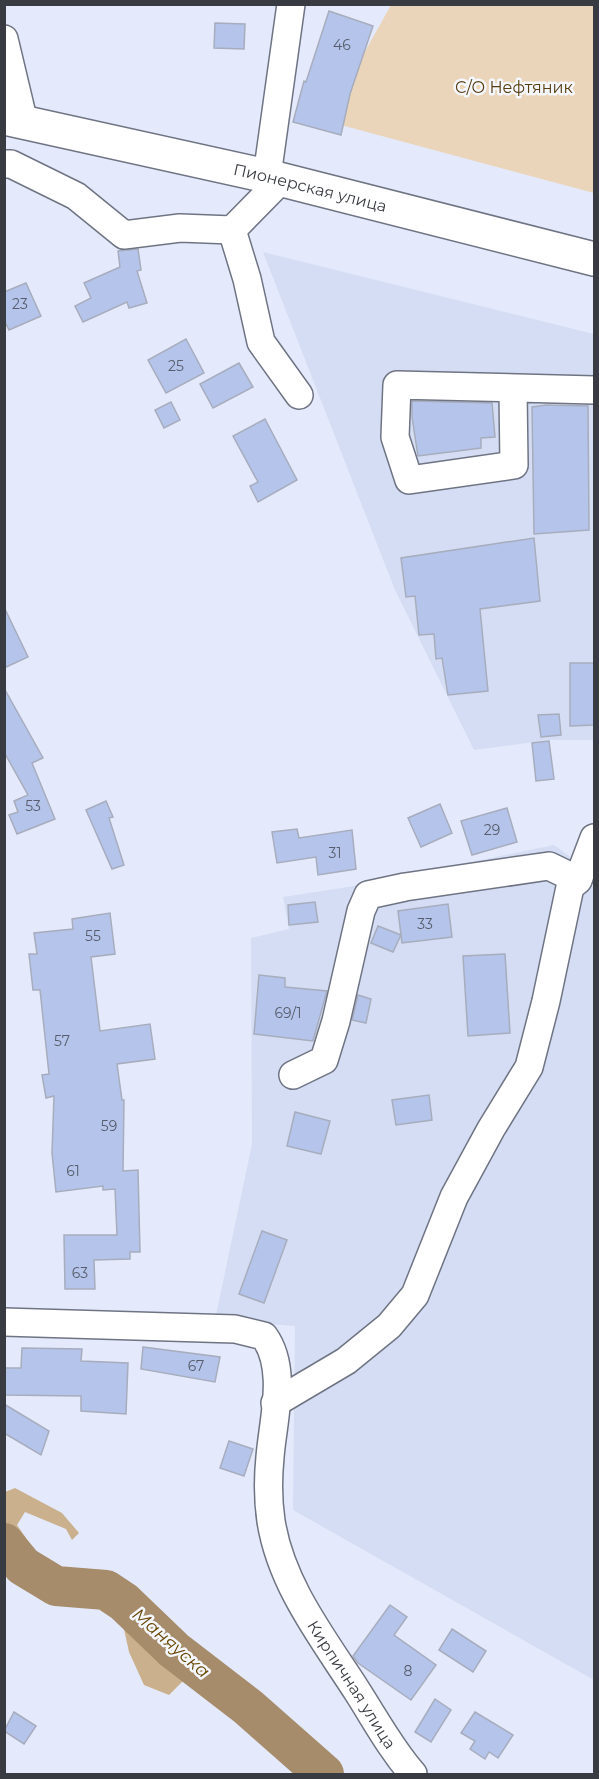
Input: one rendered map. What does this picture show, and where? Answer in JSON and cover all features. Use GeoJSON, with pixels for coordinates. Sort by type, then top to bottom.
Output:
{"type":"FeatureCollection","features":[{"type":"Feature","properties":{"kind":"main road","name":"Пионерская улица"},"geometry":{"type":"LineString","coordinates":[[10,122],[274,178],[594,259]]}},
{"type":"Feature","properties":{"kind":"street"},"geometry":{"type":"LineString","coordinates":[[232,230],[274,178],[291,4]]}},
{"type":"Feature","properties":{"kind":"street","name":"Пионерская улица"},"geometry":{"type":"LineString","coordinates":[[4,39],[10,122]]}},
{"type":"Feature","properties":{"kind":"street"},"geometry":{"type":"LineString","coordinates":[[4,164],[11,164],[76,196],[124,236],[180,228],[232,230]]}},
{"type":"Feature","properties":{"kind":"street"},"geometry":{"type":"LineString","coordinates":[[232,230],[247,279],[261,342],[299,395]]}},
{"type":"Feature","properties":{"kind":"street"},"geometry":{"type":"LineString","coordinates":[[513,390],[514,465],[409,480],[395,437],[397,385],[513,390],[594,390]]}},
{"type":"Feature","properties":{"kind":"street"},"geometry":{"type":"LineString","coordinates":[[275,1402],[346,1361],[389,1326],[415,1295],[454,1197],[491,1129],[529,1067],[546,1001],[570,887],[578,880],[594,838]]}},
{"type":"Feature","properties":{"kind":"street"},"geometry":{"type":"LineString","coordinates":[[293,1075],[324,1060],[336,1021],[361,911],[368,895],[549,866],[578,880]]}},
{"type":"Feature","properties":{"kind":"street","name":"Кирпичная улица"},"geometry":{"type":"LineString","coordinates":[[4,1322],[256,1332],[264,1336],[270,1344],[278,1381],[269,1460],[271,1520],[280,1558],[295,1592],[391,1747],[413,1774]]}},
{"type":"Feature","properties":{"kind":"shaded area"},"geometry":{"type":"Polygon","coordinates":[[[263,252],[594,334],[594,740],[549,740],[474,750],[395,590],[263,252]]]}},
{"type":"Feature","properties":{"kind":"shaded area"},"geometry":{"type":"Polygon","coordinates":[[[554,845],[594,874],[594,1680],[293,1510],[295,1326],[215,1320],[252,1144],[251,938],[289,929],[283,897],[354,886],[554,845]]]}},
{"type":"Feature","properties":{"kind":"shaded area"},"geometry":{"type":"Polygon","coordinates":[[[15,1488],[62,1513],[79,1533],[72,1540],[66,1529],[25,1512],[17,1525],[26,1538],[28,1550],[5,1530],[5,1492],[15,1488]]]}},
{"type":"Feature","properties":{"kind":"shaded area"},"geometry":{"type":"Polygon","coordinates":[[[145,1612],[178,1631],[202,1662],[169,1695],[144,1685],[129,1652],[124,1629],[145,1612]]]}},
{"type":"Feature","properties":{"kind":"green space","name":"С/О Нефтяник"},"geometry":{"type":"Polygon","coordinates":[[[391,5],[594,5],[594,193],[326,121],[391,5]]]}},
{"type":"Feature","properties":{"kind":"building"},"geometry":{"type":"Polygon","coordinates":[[[329,11],[373,26],[350,94],[341,135],[293,122],[304,81],[306,82],[329,11]]]}},
{"type":"Feature","properties":{"kind":"building"},"geometry":{"type":"Polygon","coordinates":[[[215,23],[245,24],[244,49],[214,48],[215,23]]]}},
{"type":"Feature","properties":{"kind":"building"},"geometry":{"type":"Polygon","coordinates":[[[138,249],[141,270],[137,271],[147,303],[129,308],[127,302],[83,322],[75,306],[91,298],[84,283],[120,267],[118,251],[138,249]]]}},
{"type":"Feature","properties":{"kind":"building"},"geometry":{"type":"Polygon","coordinates":[[[26,283],[41,316],[9,330],[4,320],[4,292],[26,283]]]}},
{"type":"Feature","properties":{"kind":"building"},"geometry":{"type":"Polygon","coordinates":[[[186,339],[204,373],[166,393],[148,360],[186,339]]]}},
{"type":"Feature","properties":{"kind":"building"},"geometry":{"type":"Polygon","coordinates":[[[239,363],[253,387],[213,408],[200,384],[239,363]]]}},
{"type":"Feature","properties":{"kind":"building"},"geometry":{"type":"Polygon","coordinates":[[[412,401],[492,403],[495,437],[481,438],[481,448],[418,456],[412,401]]]}},
{"type":"Feature","properties":{"kind":"building"},"geometry":{"type":"Polygon","coordinates":[[[171,402],[180,420],[164,428],[155,410],[171,402]]]}},
{"type":"Feature","properties":{"kind":"building"},"geometry":{"type":"Polygon","coordinates":[[[588,406],[589,530],[534,534],[532,407],[588,406]]]}},
{"type":"Feature","properties":{"kind":"building"},"geometry":{"type":"Polygon","coordinates":[[[265,419],[297,480],[258,502],[250,486],[258,482],[233,436],[265,419]]]}},
{"type":"Feature","properties":{"kind":"building"},"geometry":{"type":"Polygon","coordinates":[[[534,538],[540,601],[480,609],[488,691],[448,695],[442,658],[436,659],[434,634],[419,635],[415,596],[406,597],[401,558],[534,538]]]}},
{"type":"Feature","properties":{"kind":"building"},"geometry":{"type":"Polygon","coordinates":[[[4,607],[28,657],[4,668],[4,607]]]}},
{"type":"Feature","properties":{"kind":"building"},"geometry":{"type":"Polygon","coordinates":[[[570,663],[594,663],[594,725],[570,726],[570,663]]]}},
{"type":"Feature","properties":{"kind":"building"},"geometry":{"type":"Polygon","coordinates":[[[4,688],[43,758],[32,763],[55,819],[17,834],[9,815],[18,812],[14,801],[28,795],[4,752],[4,688]]]}},
{"type":"Feature","properties":{"kind":"building"},"geometry":{"type":"Polygon","coordinates":[[[559,714],[561,735],[541,737],[538,715],[559,714]]]}},
{"type":"Feature","properties":{"kind":"building"},"geometry":{"type":"Polygon","coordinates":[[[549,741],[554,779],[536,781],[532,743],[549,741]]]}},
{"type":"Feature","properties":{"kind":"building"},"geometry":{"type":"Polygon","coordinates":[[[106,801],[113,817],[109,818],[124,865],[112,869],[86,810],[106,801]]]}},
{"type":"Feature","properties":{"kind":"building"},"geometry":{"type":"Polygon","coordinates":[[[440,804],[452,833],[421,847],[408,818],[440,804]]]}},
{"type":"Feature","properties":{"kind":"building"},"geometry":{"type":"Polygon","coordinates":[[[507,808],[517,842],[472,855],[461,821],[507,808]]]}},
{"type":"Feature","properties":{"kind":"building"},"geometry":{"type":"Polygon","coordinates":[[[297,829],[299,838],[352,830],[356,869],[318,875],[316,857],[277,863],[272,832],[297,829]]]}},
{"type":"Feature","properties":{"kind":"building"},"geometry":{"type":"Polygon","coordinates":[[[315,902],[318,922],[289,925],[288,905],[315,902]]]}},
{"type":"Feature","properties":{"kind":"building"},"geometry":{"type":"Polygon","coordinates":[[[448,904],[452,937],[402,943],[398,911],[448,904]]]}},
{"type":"Feature","properties":{"kind":"building"},"geometry":{"type":"Polygon","coordinates":[[[110,913],[115,954],[91,957],[100,1031],[150,1024],[155,1059],[117,1064],[122,1100],[124,1100],[123,1171],[138,1170],[140,1252],[130,1252],[130,1259],[94,1260],[95,1289],[65,1289],[64,1235],[117,1235],[115,1189],[103,1190],[103,1186],[56,1192],[52,1153],[54,1096],[46,1098],[42,1075],[49,1074],[40,990],[33,990],[29,954],[37,954],[34,933],[73,929],[72,919],[110,913]]]}},
{"type":"Feature","properties":{"kind":"building"},"geometry":{"type":"Polygon","coordinates":[[[378,926],[401,935],[393,952],[371,943],[378,926]]]}},
{"type":"Feature","properties":{"kind":"building"},"geometry":{"type":"Polygon","coordinates":[[[505,954],[510,1033],[468,1036],[463,956],[505,954]]]}},
{"type":"Feature","properties":{"kind":"building"},"geometry":{"type":"Polygon","coordinates":[[[259,975],[285,978],[285,987],[327,991],[313,1041],[254,1034],[259,975]]]}},
{"type":"Feature","properties":{"kind":"building"},"geometry":{"type":"Polygon","coordinates":[[[358,995],[371,999],[366,1023],[352,1020],[358,995]]]}},
{"type":"Feature","properties":{"kind":"building"},"geometry":{"type":"Polygon","coordinates":[[[429,1095],[432,1120],[396,1125],[392,1100],[429,1095]]]}},
{"type":"Feature","properties":{"kind":"building"},"geometry":{"type":"Polygon","coordinates":[[[295,1112],[330,1121],[321,1154],[287,1146],[295,1112]]]}},
{"type":"Feature","properties":{"kind":"building"},"geometry":{"type":"Polygon","coordinates":[[[262,1231],[287,1240],[264,1303],[239,1294],[262,1231]]]}},
{"type":"Feature","properties":{"kind":"building"},"geometry":{"type":"Polygon","coordinates":[[[143,1347],[220,1357],[215,1382],[141,1369],[143,1347]]]}},
{"type":"Feature","properties":{"kind":"building"},"geometry":{"type":"Polygon","coordinates":[[[22,1348],[82,1349],[81,1361],[128,1363],[126,1414],[81,1411],[81,1396],[4,1395],[4,1368],[21,1368],[22,1348]]]}},
{"type":"Feature","properties":{"kind":"building"},"geometry":{"type":"Polygon","coordinates":[[[4,1404],[49,1431],[41,1455],[4,1433],[4,1404]]]}},
{"type":"Feature","properties":{"kind":"building"},"geometry":{"type":"Polygon","coordinates":[[[229,1441],[253,1449],[244,1476],[220,1468],[229,1441]]]}},
{"type":"Feature","properties":{"kind":"building"},"geometry":{"type":"Polygon","coordinates":[[[390,1605],[407,1617],[394,1635],[436,1665],[411,1700],[358,1663],[353,1656],[390,1605]]]}},
{"type":"Feature","properties":{"kind":"building"},"geometry":{"type":"Polygon","coordinates":[[[452,1629],[486,1651],[473,1672],[439,1650],[452,1629]]]}},
{"type":"Feature","properties":{"kind":"building"},"geometry":{"type":"Polygon","coordinates":[[[435,1699],[451,1710],[431,1742],[415,1732],[435,1699]]]}},
{"type":"Feature","properties":{"kind":"building"},"geometry":{"type":"Polygon","coordinates":[[[14,1712],[36,1726],[24,1744],[4,1731],[14,1712]]]}},
{"type":"Feature","properties":{"kind":"building"},"geometry":{"type":"Polygon","coordinates":[[[475,1712],[513,1735],[498,1758],[489,1752],[485,1759],[470,1749],[475,1741],[461,1733],[475,1712]]]}},
{"type":"Feature","properties":{"kind":"waterway","name":"Маняуска"},"geometry":{"type":"LineString","coordinates":[[4,1543],[23,1566],[56,1586],[106,1590],[124,1602],[174,1650],[248,1707],[324,1774]]}}]}
